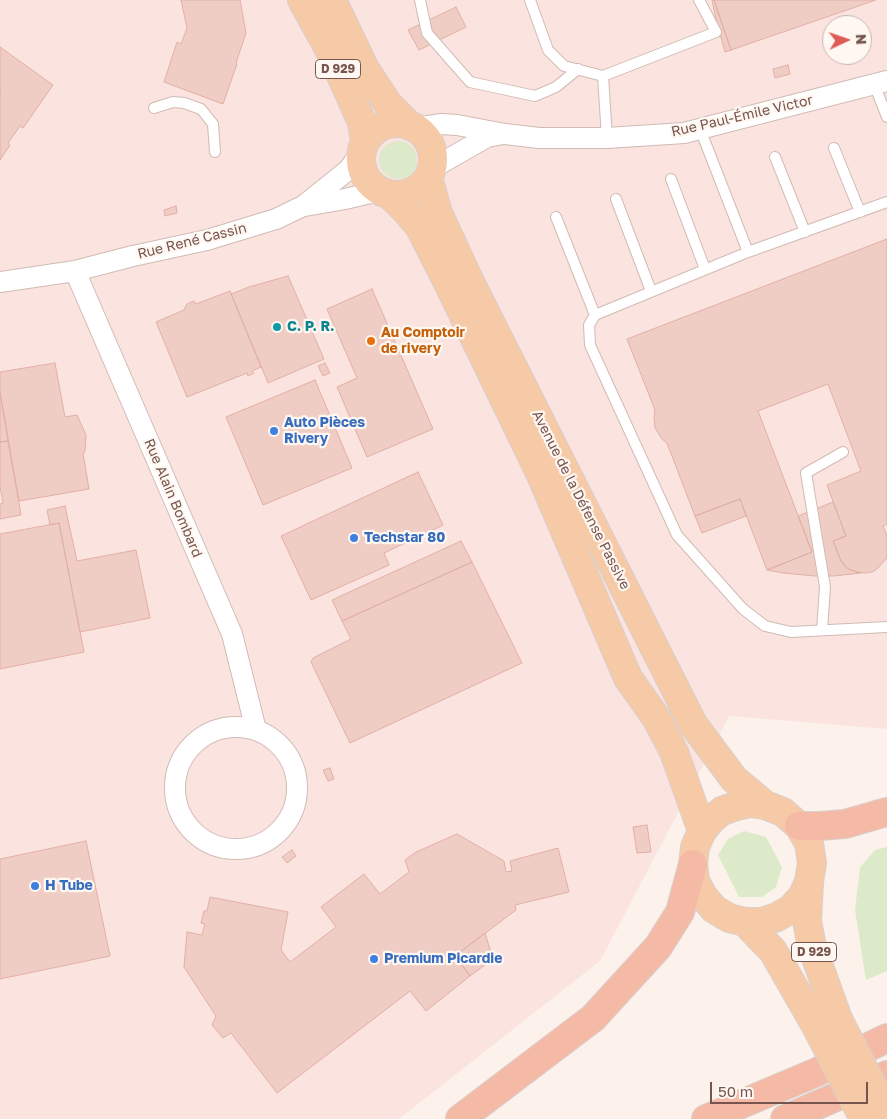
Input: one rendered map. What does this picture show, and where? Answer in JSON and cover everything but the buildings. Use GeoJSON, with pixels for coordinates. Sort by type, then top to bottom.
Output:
{"type":"FeatureCollection","features":[{"type":"Feature","properties":{"kind":"highway"},"geometry":{"type":"LineString","coordinates":[[799,826],[845,824],[887,812]]}},
{"type":"Feature","properties":{"kind":"highway"},"geometry":{"type":"LineString","coordinates":[[460,1119],[593,1018],[652,954],[680,912],[693,864]]}},
{"type":"Feature","properties":{"kind":"highway"},"geometry":{"type":"LineString","coordinates":[[706,1119],[817,1072],[887,1038]]}},
{"type":"Feature","properties":{"kind":"highway"},"geometry":{"type":"LineString","coordinates":[[785,1119],[887,1075]]}},
{"type":"Feature","properties":{"kind":"main road","name":"D 929"},"geometry":{"type":"LineString","coordinates":[[302,0],[330,51],[362,122],[363,147]]}},
{"type":"Feature","properties":{"kind":"main road","name":"D 929"},"geometry":{"type":"LineString","coordinates":[[332,0],[366,69],[388,104],[412,127]]}},
{"type":"Feature","properties":{"kind":"main road"},"geometry":{"type":"LineString","coordinates":[[389,124],[412,127],[424,136],[430,146],[432,157],[429,173],[421,186],[412,192],[400,195],[384,192],[370,184],[364,175],[361,164],[363,147],[372,134],[389,124]]}},
{"type":"Feature","properties":{"kind":"main road","name":"Avenue de la Défense Passive"},"geometry":{"type":"LineString","coordinates":[[429,173],[438,213],[466,272],[693,724],[734,779],[764,804]]}},
{"type":"Feature","properties":{"kind":"main road","name":"Avenue de la Défense Passive"},"geometry":{"type":"LineString","coordinates":[[384,192],[406,211],[418,226],[447,281],[541,475],[628,678],[657,719],[674,752],[702,831]]}},
{"type":"Feature","properties":{"kind":"main road"},"geometry":{"type":"LineString","coordinates":[[750,803],[764,804],[784,812],[799,826],[809,843],[812,863],[809,882],[802,897],[791,909],[777,917],[762,922],[746,922],[729,918],[714,909],[703,896],[695,881],[693,864],[695,847],[702,831],[722,811],[750,803]]}},
{"type":"Feature","properties":{"kind":"main road","name":"D 929"},"geometry":{"type":"LineString","coordinates":[[809,882],[807,921],[827,1023],[864,1119]]}},
{"type":"Feature","properties":{"kind":"main road","name":"D 929"},"geometry":{"type":"LineString","coordinates":[[746,922],[773,951],[827,1023],[887,1115]]}},
{"type":"Feature","properties":{"kind":"street","name":"Rue Paul-Émile Victor"},"geometry":{"type":"LineString","coordinates":[[412,127],[457,124],[505,134],[539,138],[607,138],[684,133],[880,82]]}},
{"type":"Feature","properties":{"kind":"street","name":"Rue Paul-Émile Victor"},"geometry":{"type":"LineString","coordinates":[[429,173],[487,137],[505,134]]}},
{"type":"Feature","properties":{"kind":"street","name":"Rue René Cassin"},"geometry":{"type":"LineString","coordinates":[[0,282],[75,271],[207,240],[276,219],[303,206],[348,170],[363,147]]}},
{"type":"Feature","properties":{"kind":"street"},"geometry":{"type":"LineString","coordinates":[[303,206],[384,192]]}},
{"type":"Feature","properties":{"kind":"street","name":"Rue Alain Bombard"},"geometry":{"type":"LineString","coordinates":[[75,271],[232,634],[256,730]]}},
{"type":"Feature","properties":{"kind":"street"},"geometry":{"type":"LineString","coordinates":[[236,727],[256,730],[274,740],[288,754],[296,773],[298,792],[293,812],[282,829],[266,842],[238,849],[228,849],[208,843],[192,831],[181,814],[175,794],[177,774],[185,755],[198,740],[216,730],[236,727]]}},
{"type":"Feature","properties":{"kind":"lane"},"geometry":{"type":"LineString","coordinates":[[420,0],[427,33],[470,82],[535,96],[556,87],[578,69]]}},
{"type":"Feature","properties":{"kind":"lane"},"geometry":{"type":"LineString","coordinates":[[530,0],[548,50],[564,66],[603,76],[716,32],[699,0]]}},
{"type":"Feature","properties":{"kind":"lane"},"geometry":{"type":"LineString","coordinates":[[603,76],[607,138]]}},
{"type":"Feature","properties":{"kind":"lane"},"geometry":{"type":"LineString","coordinates":[[880,82],[887,118]]}},
{"type":"Feature","properties":{"kind":"lane"},"geometry":{"type":"LineString","coordinates":[[154,108],[173,102],[184,103],[201,109],[213,124],[215,152]]}},
{"type":"Feature","properties":{"kind":"lane"},"geometry":{"type":"LineString","coordinates":[[700,128],[748,252]]}},
{"type":"Feature","properties":{"kind":"lane"},"geometry":{"type":"LineString","coordinates":[[834,148],[860,212]]}},
{"type":"Feature","properties":{"kind":"lane"},"geometry":{"type":"LineString","coordinates":[[775,157],[805,232]]}},
{"type":"Feature","properties":{"kind":"lane"},"geometry":{"type":"LineString","coordinates":[[672,179],[705,270]]}},
{"type":"Feature","properties":{"kind":"lane"},"geometry":{"type":"LineString","coordinates":[[616,198],[652,292]]}},
{"type":"Feature","properties":{"kind":"lane"},"geometry":{"type":"LineString","coordinates":[[887,202],[748,252],[594,315],[589,325],[590,345],[677,535],[743,609],[765,626],[791,632],[887,627]]}},
{"type":"Feature","properties":{"kind":"lane"},"geometry":{"type":"LineString","coordinates":[[556,217],[594,315]]}},
{"type":"Feature","properties":{"kind":"lane"},"geometry":{"type":"LineString","coordinates":[[822,630],[825,587],[806,473],[843,452]]}},
{"type":"Feature","properties":{"kind":"shaded area"},"geometry":{"type":"Polygon","coordinates":[[[0,0],[887,0],[887,729],[729,716],[600,961],[399,1119],[0,1119],[0,0]]]}},
{"type":"Feature","properties":{"kind":"green space"},"geometry":{"type":"Polygon","coordinates":[[[398,141],[411,147],[417,160],[411,173],[398,179],[385,173],[379,160],[385,147],[398,141]]]}},
{"type":"Feature","properties":{"kind":"green space"},"geometry":{"type":"Polygon","coordinates":[[[744,831],[766,837],[782,867],[776,887],[762,897],[739,897],[718,855],[728,839],[744,831]]]}},
{"type":"Feature","properties":{"kind":"green space"},"geometry":{"type":"Polygon","coordinates":[[[887,847],[887,971],[866,980],[855,910],[860,867],[875,850],[887,847]]]}},
{"type":"Feature","properties":{"kind":"place","name":"C. P. R."},"geometry":{"type":"Point","coordinates":[277,327]}},
{"type":"Feature","properties":{"kind":"place","name":"Au Comptoir de rivery"},"geometry":{"type":"Point","coordinates":[371,341]}},
{"type":"Feature","properties":{"kind":"place","name":"Auto Pièces Rivery"},"geometry":{"type":"Point","coordinates":[274,431]}},
{"type":"Feature","properties":{"kind":"place","name":"Techstar 80"},"geometry":{"type":"Point","coordinates":[354,538]}},
{"type":"Feature","properties":{"kind":"place","name":"H Tube"},"geometry":{"type":"Point","coordinates":[35,886]}},
{"type":"Feature","properties":{"kind":"place","name":"Premium Picardie"},"geometry":{"type":"Point","coordinates":[374,959]}}]}
